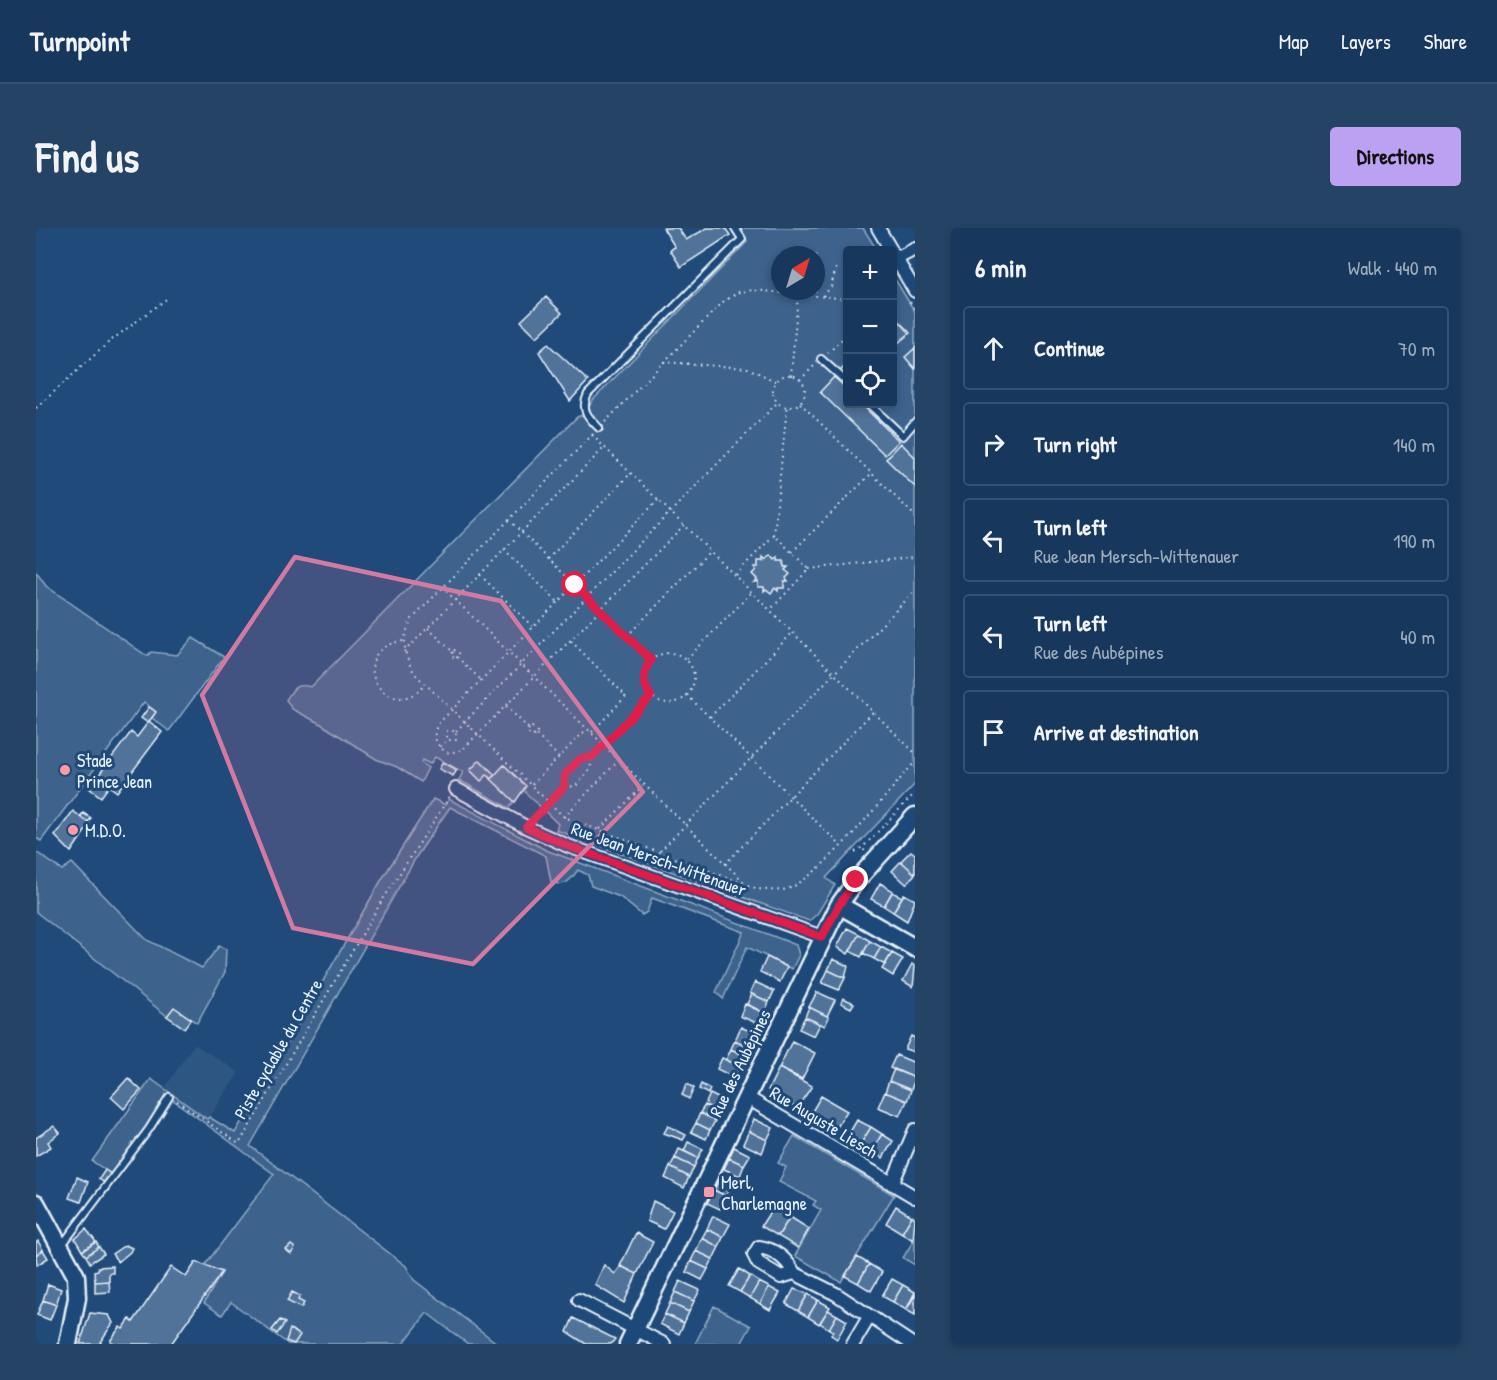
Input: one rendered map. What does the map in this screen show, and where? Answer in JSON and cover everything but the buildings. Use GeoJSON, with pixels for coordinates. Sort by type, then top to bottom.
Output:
{"type":"FeatureCollection","features":[{"type":"Feature","properties":{"kind":"street"},"geometry":{"type":"LineString","coordinates":[[878,228],[888,246]]}},
{"type":"Feature","properties":{"kind":"street"},"geometry":{"type":"LineString","coordinates":[[897,253],[915,249]]}},
{"type":"Feature","properties":{"kind":"street"},"geometry":{"type":"LineString","coordinates":[[897,261],[915,291]]}},
{"type":"Feature","properties":{"kind":"street","name":"Rue Jean Mersch-Wittenauer"},"geometry":{"type":"LineString","coordinates":[[456,789],[526,827],[568,846],[822,937]]}},
{"type":"Feature","properties":{"kind":"street","name":"Rue des Aubépines"},"geometry":{"type":"LineString","coordinates":[[632,1337],[839,905],[856,880],[915,816]]}},
{"type":"Feature","properties":{"kind":"street"},"geometry":{"type":"LineString","coordinates":[[839,905],[915,948]]}},
{"type":"Feature","properties":{"kind":"street","name":"Rue Auguste Liesch"},"geometry":{"type":"LineString","coordinates":[[746,1097],[915,1197]]}},
{"type":"Feature","properties":{"kind":"street"},"geometry":{"type":"LineString","coordinates":[[892,1184],[915,1130]]}},
{"type":"Feature","properties":{"kind":"street"},"geometry":{"type":"LineString","coordinates":[[36,1203],[76,1276],[77,1298],[68,1344]]}},
{"type":"Feature","properties":{"kind":"street"},"geometry":{"type":"LineString","coordinates":[[794,1273],[836,1294],[912,1344]]}},
{"type":"Feature","properties":{"kind":"street"},"geometry":{"type":"LineString","coordinates":[[579,1300],[632,1337],[663,1344]]}},
{"type":"Feature","properties":{"kind":"street"},"geometry":{"type":"LineString","coordinates":[[853,1344],[869,1317]]}},
{"type":"Feature","properties":{"kind":"street"},"geometry":{"type":"LineString","coordinates":[[61,1344],[73,1319]]}},
{"type":"Feature","properties":{"kind":"lane"},"geometry":{"type":"LineString","coordinates":[[599,428],[585,414],[583,403],[588,394],[742,239],[735,228]]}},
{"type":"Feature","properties":{"kind":"lane"},"geometry":{"type":"LineString","coordinates":[[822,359],[843,378]]}},
{"type":"Feature","properties":{"kind":"lane"},"geometry":{"type":"LineString","coordinates":[[873,408],[903,436],[915,422]]}},
{"type":"Feature","properties":{"kind":"lane"},"geometry":{"type":"LineString","coordinates":[[61,1246],[149,1129],[169,1097]]}},
{"type":"Feature","properties":{"kind":"path"},"geometry":{"type":"LineString","coordinates":[[825,293],[836,276],[837,264]]}},
{"type":"Feature","properties":{"kind":"path"},"geometry":{"type":"LineString","coordinates":[[771,292],[739,292],[724,301],[412,619],[404,641],[404,652],[415,674],[564,817],[743,881],[758,889],[789,889],[821,865],[915,762]]}},
{"type":"Feature","properties":{"kind":"path"},"geometry":{"type":"LineString","coordinates":[[825,296],[843,298]]}},
{"type":"Feature","properties":{"kind":"path"},"geometry":{"type":"LineString","coordinates":[[36,408],[109,342],[169,297]]}},
{"type":"Feature","properties":{"kind":"path"},"geometry":{"type":"LineString","coordinates":[[790,376],[797,300]]}},
{"type":"Feature","properties":{"kind":"path"},"geometry":{"type":"LineString","coordinates":[[662,362],[748,368],[777,382]]}},
{"type":"Feature","properties":{"kind":"path"},"geometry":{"type":"LineString","coordinates":[[777,382],[790,376]]}},
{"type":"Feature","properties":{"kind":"path"},"geometry":{"type":"LineString","coordinates":[[777,382],[774,394],[778,402],[787,407],[800,403],[805,394],[803,384],[790,376]]}},
{"type":"Feature","properties":{"kind":"path"},"geometry":{"type":"LineString","coordinates":[[447,740],[456,740],[456,731],[778,402]]}},
{"type":"Feature","properties":{"kind":"path"},"geometry":{"type":"LineString","coordinates":[[800,403],[915,516]]}},
{"type":"Feature","properties":{"kind":"path"},"geometry":{"type":"LineString","coordinates":[[735,575],[774,535],[787,407]]}},
{"type":"Feature","properties":{"kind":"path"},"geometry":{"type":"LineString","coordinates":[[592,435],[915,753]]}},
{"type":"Feature","properties":{"kind":"path"},"geometry":{"type":"LineString","coordinates":[[404,652],[605,447]]}},
{"type":"Feature","properties":{"kind":"path"},"geometry":{"type":"LineString","coordinates":[[792,552],[872,473]]}},
{"type":"Feature","properties":{"kind":"path"},"geometry":{"type":"LineString","coordinates":[[548,559],[631,474]]}},
{"type":"Feature","properties":{"kind":"path"},"geometry":{"type":"LineString","coordinates":[[658,500],[437,725],[434,732],[440,747],[449,753],[462,750],[684,525]]}},
{"type":"Feature","properties":{"kind":"path"},"geometry":{"type":"LineString","coordinates":[[509,520],[651,660]]}},
{"type":"Feature","properties":{"kind":"path"},"geometry":{"type":"LineString","coordinates":[[774,535],[809,569]]}},
{"type":"Feature","properties":{"kind":"path"},"geometry":{"type":"LineString","coordinates":[[504,550],[558,602]]}},
{"type":"Feature","properties":{"kind":"path"},"geometry":{"type":"LineString","coordinates":[[627,636],[710,550]]}},
{"type":"Feature","properties":{"kind":"path"},"geometry":{"type":"LineString","coordinates":[[770,610],[809,569],[915,557]]}},
{"type":"Feature","properties":{"kind":"path"},"geometry":{"type":"LineString","coordinates":[[480,575],[533,627]]}},
{"type":"Feature","properties":{"kind":"path"},"geometry":{"type":"LineString","coordinates":[[442,587],[743,881]]}},
{"type":"Feature","properties":{"kind":"path"},"geometry":{"type":"LineString","coordinates":[[660,851],[915,591]]}},
{"type":"Feature","properties":{"kind":"path"},"geometry":{"type":"LineString","coordinates":[[686,660],[752,592]]}},
{"type":"Feature","properties":{"kind":"path"},"geometry":{"type":"LineString","coordinates":[[427,628],[453,652],[455,650],[460,654],[457,657],[481,680]]}},
{"type":"Feature","properties":{"kind":"path"},"geometry":{"type":"LineString","coordinates":[[710,717],[793,633]]}},
{"type":"Feature","properties":{"kind":"path"},"geometry":{"type":"LineString","coordinates":[[404,641],[392,642],[381,648],[374,659],[372,671],[375,683],[383,692],[394,698],[406,698],[418,693],[426,684]]}},
{"type":"Feature","properties":{"kind":"path"},"geometry":{"type":"LineString","coordinates":[[571,641],[626,696],[590,733]]}},
{"type":"Feature","properties":{"kind":"path"},"geometry":{"type":"LineString","coordinates":[[673,653],[686,660],[693,673],[691,688],[687,695],[673,702],[658,700],[651,696],[644,682],[646,666],[651,660],[657,655],[673,653]]}},
{"type":"Feature","properties":{"kind":"path"},"geometry":{"type":"LineString","coordinates":[[687,695],[840,845]]}},
{"type":"Feature","properties":{"kind":"path"},"geometry":{"type":"LineString","coordinates":[[564,787],[576,786],[590,770],[592,757],[651,696]]}},
{"type":"Feature","properties":{"kind":"path"},"geometry":{"type":"LineString","coordinates":[[506,706],[529,729],[532,727],[537,732],[535,734],[559,758]]}},
{"type":"Feature","properties":{"kind":"path"},"geometry":{"type":"LineString","coordinates":[[725,864],[873,712]]}},
{"type":"Feature","properties":{"kind":"path"},"geometry":{"type":"LineString","coordinates":[[531,785],[587,729]]}},
{"type":"Feature","properties":{"kind":"path"},"geometry":{"type":"LineString","coordinates":[[440,747],[447,740],[447,731],[456,731]]}},
{"type":"Feature","properties":{"kind":"path"},"geometry":{"type":"LineString","coordinates":[[526,827],[564,787],[565,775],[580,759],[592,757]]}},
{"type":"Feature","properties":{"kind":"path"},"geometry":{"type":"LineString","coordinates":[[564,817],[619,761]]}},
{"type":"Feature","properties":{"kind":"path"},"geometry":{"type":"LineString","coordinates":[[600,828],[644,785]]}},
{"type":"Feature","properties":{"kind":"path","name":"Piste cyclable du Centre"},"geometry":{"type":"LineString","coordinates":[[169,1097],[239,1144],[380,904],[446,801]]}},
{"type":"Feature","properties":{"kind":"path"},"geometry":{"type":"LineString","coordinates":[[855,852],[865,845]]}},
{"type":"Feature","properties":{"kind":"path"},"geometry":{"type":"LineString","coordinates":[[737,900],[743,881]]}},
{"type":"Feature","properties":{"kind":"highlighted area"},"geometry":{"type":"Polygon","coordinates":[[[295,557],[501,601],[643,792],[473,964],[293,928],[202,695],[295,557]]]}},
{"type":"Feature","properties":{"kind":"shaded area"},"geometry":{"type":"Polygon","coordinates":[[[739,228],[863,228],[874,246],[843,246],[843,408],[897,408],[897,283],[915,312],[915,784],[826,878],[835,885],[817,914],[809,921],[556,830],[558,824],[523,790],[509,808],[459,780],[463,772],[435,757],[430,764],[422,760],[421,762],[428,768],[421,782],[397,767],[376,759],[321,724],[292,709],[286,700],[296,687],[311,687],[577,417],[585,414],[593,400],[747,242],[739,228]]]}},
{"type":"Feature","properties":{"kind":"shaded area","name":"Stade Prince Jean"},"geometry":{"type":"Polygon","coordinates":[[[36,572],[46,586],[147,656],[151,652],[177,655],[193,638],[224,657],[169,731],[152,718],[156,712],[144,702],[41,841],[36,838],[36,572]]]}},
{"type":"Feature","properties":{"kind":"shaded area"},"geometry":{"type":"Polygon","coordinates":[[[433,799],[446,805],[449,799],[546,850],[796,945],[799,955],[792,969],[747,947],[723,999],[716,992],[744,932],[652,898],[647,912],[642,915],[620,897],[591,886],[588,875],[578,870],[563,884],[551,882],[546,856],[450,807],[418,854],[250,1146],[406,1266],[414,1280],[498,1344],[468,1344],[427,1313],[403,1344],[288,1344],[231,1302],[222,1315],[204,1303],[222,1272],[205,1265],[274,1174],[169,1097],[114,1176],[92,1161],[151,1079],[207,1119],[209,1117],[235,1133],[382,879],[433,799]]]}},
{"type":"Feature","properties":{"kind":"shaded area"},"geometry":{"type":"Polygon","coordinates":[[[36,852],[62,870],[72,863],[147,940],[202,968],[219,946],[226,949],[225,972],[197,1023],[174,1008],[167,1016],[36,912],[36,852]]]}},
{"type":"Feature","properties":{"kind":"shaded area"},"geometry":{"type":"Polygon","coordinates":[[[194,1044],[239,1072],[208,1120],[164,1089],[194,1044]]]}},
{"type":"Feature","properties":{"kind":"shaded area"},"geometry":{"type":"Polygon","coordinates":[[[794,1136],[894,1195],[841,1282],[795,1256],[821,1210],[813,1205],[816,1201],[779,1182],[786,1167],[778,1163],[794,1136]]]}},
{"type":"Feature","properties":{"kind":"shaded area"},"geometry":{"type":"Polygon","coordinates":[[[915,1238],[915,1265],[903,1258],[915,1238]]]}},
{"type":"Feature","properties":{"kind":"shaded area"},"geometry":{"type":"Polygon","coordinates":[[[714,1306],[751,1326],[741,1344],[695,1344],[714,1306]]]}},
{"type":"Feature","properties":{"kind":"place","name":"Stade Prince Jean"},"geometry":{"type":"Point","coordinates":[65,770]}},
{"type":"Feature","properties":{"kind":"place","name":"M.D.O."},"geometry":{"type":"Point","coordinates":[73,830]}},
{"type":"Feature","properties":{"kind":"place","name":"Merl, Charlemagne"},"geometry":{"type":"Point","coordinates":[709,1192]}},
{"type":"Feature","properties":{"kind":"route"},"geometry":{"type":"LineString","coordinates":[[575,585],[651,660],[644,674],[644,682],[651,696],[592,757],[580,759],[565,775],[564,787],[526,827],[568,846],[822,937],[856,880]]}}]}
